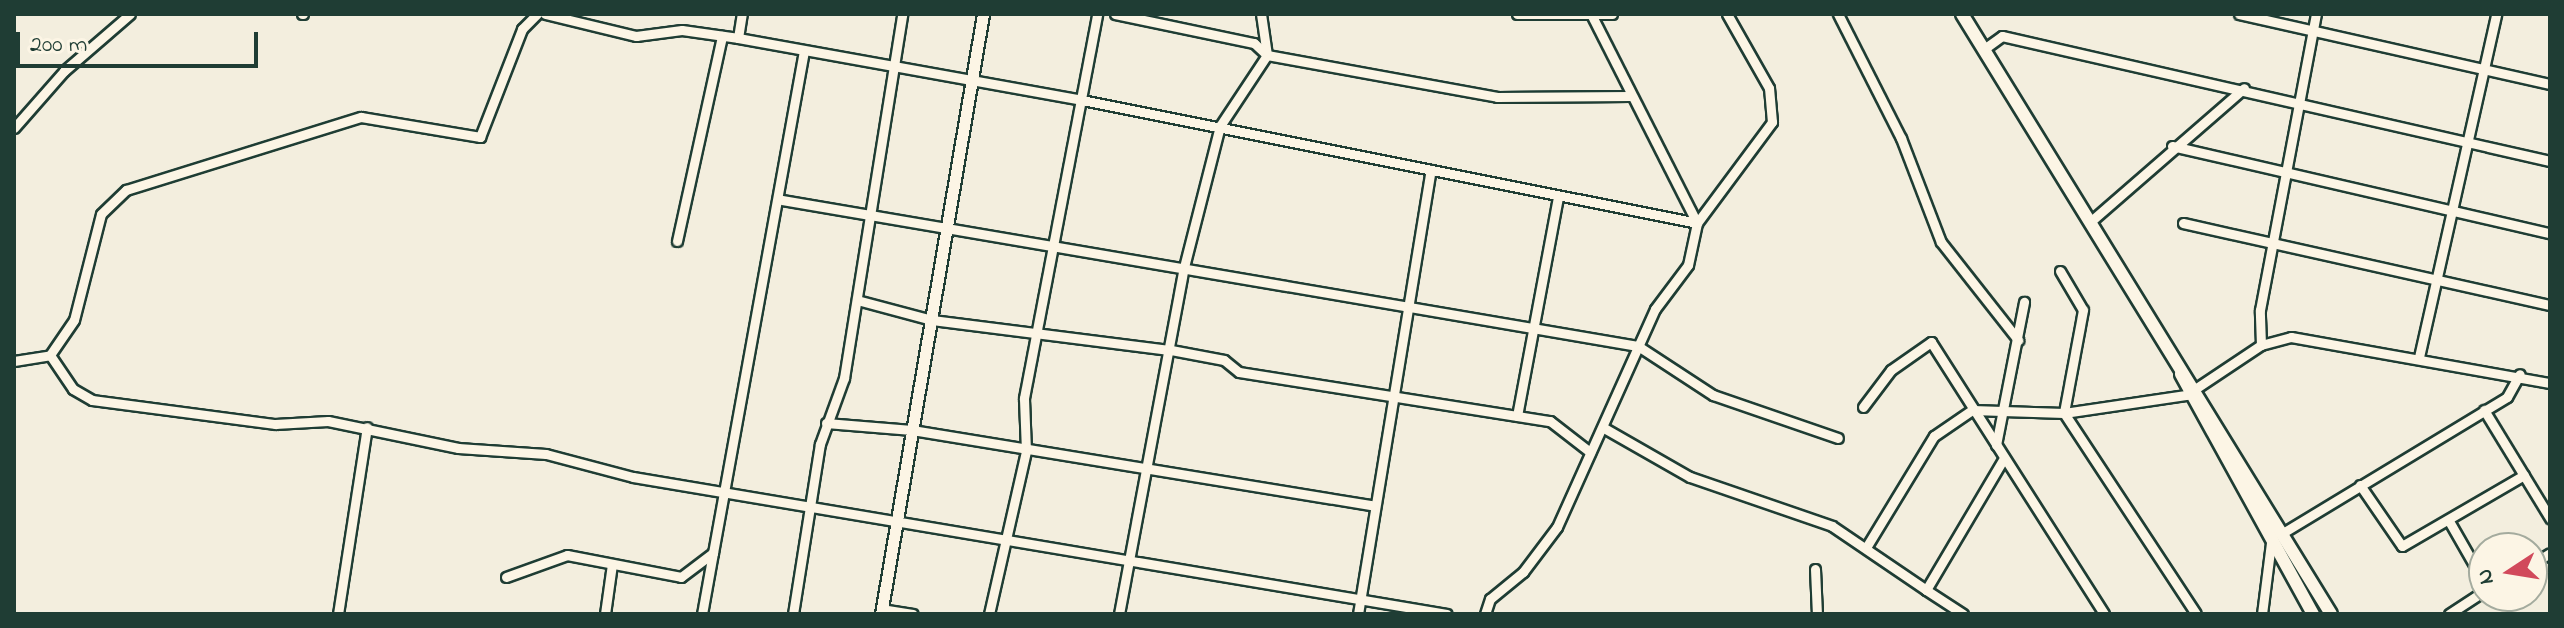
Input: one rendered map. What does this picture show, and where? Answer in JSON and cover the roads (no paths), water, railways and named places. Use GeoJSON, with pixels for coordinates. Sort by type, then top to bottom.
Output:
{"type":"FeatureCollection","features":[{"type":"Feature","properties":{"kind":"main road"},"geometry":{"type":"LineString","coordinates":[[1962,14],[2180,371],[2311,613]]}},
{"type":"Feature","properties":{"kind":"main road"},"geometry":{"type":"LineString","coordinates":[[2192,393],[2331,614]]}},
{"type":"Feature","properties":{"kind":"street"},"geometry":{"type":"LineString","coordinates":[[14,128],[64,71],[130,14]]}},
{"type":"Feature","properties":{"kind":"street"},"geometry":{"type":"LineString","coordinates":[[14,361],[50,355],[74,320],[101,214],[126,190],[361,117],[480,137],[522,29],[537,14]]}},
{"type":"Feature","properties":{"kind":"street"},"geometry":{"type":"LineString","coordinates":[[545,14],[636,36],[682,30],[738,38],[1082,100],[1697,223]]}},
{"type":"Feature","properties":{"kind":"street"},"geometry":{"type":"LineString","coordinates":[[738,38],[742,14]]}},
{"type":"Feature","properties":{"kind":"street"},"geometry":{"type":"LineString","coordinates":[[793,614],[826,423],[844,378],[902,14]]}},
{"type":"Feature","properties":{"kind":"street"},"geometry":{"type":"LineString","coordinates":[[913,614],[881,611],[983,14]]}},
{"type":"Feature","properties":{"kind":"street"},"geometry":{"type":"LineString","coordinates":[[989,614],[1026,451],[1024,398],[1097,14]]}},
{"type":"Feature","properties":{"kind":"street"},"geometry":{"type":"LineString","coordinates":[[1115,14],[1254,43],[1267,55],[1497,97],[1630,96]]}},
{"type":"Feature","properties":{"kind":"street"},"geometry":{"type":"LineString","coordinates":[[1119,614],[1171,350],[1183,271],[1220,126],[1267,55],[1261,14]]}},
{"type":"Feature","properties":{"kind":"street"},"geometry":{"type":"LineString","coordinates":[[1517,14],[1612,14]]}},
{"type":"Feature","properties":{"kind":"street"},"geometry":{"type":"LineString","coordinates":[[1485,614],[1490,599],[1523,572],[1557,527],[1604,428],[1638,346],[1688,265],[1697,223],[1772,122],[1769,88],[1727,14]]}},
{"type":"Feature","properties":{"kind":"street"},"geometry":{"type":"LineString","coordinates":[[1838,14],[1901,138],[1941,242],[2018,340]]}},
{"type":"Feature","properties":{"kind":"street"},"geometry":{"type":"LineString","coordinates":[[2239,14],[2550,84]]}},
{"type":"Feature","properties":{"kind":"street"},"geometry":{"type":"LineString","coordinates":[[2261,345],[2260,310],[2276,244],[2297,100],[2316,14]]}},
{"type":"Feature","properties":{"kind":"street"},"geometry":{"type":"LineString","coordinates":[[2419,357],[2496,14]]}},
{"type":"Feature","properties":{"kind":"street"},"geometry":{"type":"LineString","coordinates":[[1591,16],[1697,223]]}},
{"type":"Feature","properties":{"kind":"street"},"geometry":{"type":"LineString","coordinates":[[677,241],[722,36]]}},
{"type":"Feature","properties":{"kind":"street"},"geometry":{"type":"LineString","coordinates":[[1984,49],[2002,36],[2297,100],[2550,161]]}},
{"type":"Feature","properties":{"kind":"street"},"geometry":{"type":"LineString","coordinates":[[702,614],[782,200],[804,51]]}},
{"type":"Feature","properties":{"kind":"street"},"geometry":{"type":"LineString","coordinates":[[2090,222],[2172,146],[2244,88]]}},
{"type":"Feature","properties":{"kind":"street"},"geometry":{"type":"LineString","coordinates":[[2172,146],[2287,176],[2550,233]]}},
{"type":"Feature","properties":{"kind":"street"},"geometry":{"type":"LineString","coordinates":[[1358,614],[1431,170]]}},
{"type":"Feature","properties":{"kind":"street"},"geometry":{"type":"LineString","coordinates":[[1517,416],[1536,329],[1558,196]]}},
{"type":"Feature","properties":{"kind":"street"},"geometry":{"type":"LineString","coordinates":[[782,200],[947,225],[1053,249],[1638,346],[1713,395],[1838,438]]}},
{"type":"Feature","properties":{"kind":"street"},"geometry":{"type":"LineString","coordinates":[[2183,223],[2550,305]]}},
{"type":"Feature","properties":{"kind":"street"},"geometry":{"type":"LineString","coordinates":[[2060,271],[2083,310],[2064,413],[2196,614]]}},
{"type":"Feature","properties":{"kind":"street"},"geometry":{"type":"LineString","coordinates":[[857,300],[932,320],[1036,337],[1171,350],[1224,360],[1239,372],[1550,421],[1590,452]]}},
{"type":"Feature","properties":{"kind":"street"},"geometry":{"type":"LineString","coordinates":[[1996,445],[2007,409],[2024,302]]}},
{"type":"Feature","properties":{"kind":"street"},"geometry":{"type":"LineString","coordinates":[[1867,546],[1934,436],[1972,410],[2064,413],[2192,393],[2261,345],[2291,337],[2520,374],[2550,383]]}},
{"type":"Feature","properties":{"kind":"street"},"geometry":{"type":"LineString","coordinates":[[1863,407],[1891,370],[1931,342],[2104,614]]}},
{"type":"Feature","properties":{"kind":"street"},"geometry":{"type":"LineString","coordinates":[[50,355],[73,389],[92,400],[275,424],[367,427],[1005,536],[1129,562],[1360,602],[1447,614]]}},
{"type":"Feature","properties":{"kind":"street"},"geometry":{"type":"LineString","coordinates":[[2281,534],[2507,397],[2520,374]]}},
{"type":"Feature","properties":{"kind":"street"},"geometry":{"type":"LineString","coordinates":[[2484,410],[2550,518]]}},
{"type":"Feature","properties":{"kind":"street"},"geometry":{"type":"LineString","coordinates":[[826,423],[912,430],[1375,506]]}},
{"type":"Feature","properties":{"kind":"street"},"geometry":{"type":"LineString","coordinates":[[338,614],[367,427]]}},
{"type":"Feature","properties":{"kind":"street"},"geometry":{"type":"LineString","coordinates":[[1604,428],[1690,477],[1829,525],[1867,546],[1963,614]]}},
{"type":"Feature","properties":{"kind":"street"},"geometry":{"type":"LineString","coordinates":[[1926,590],[2004,458]]}},
{"type":"Feature","properties":{"kind":"street"},"geometry":{"type":"LineString","coordinates":[[2360,485],[2402,546],[2524,475]]}},
{"type":"Feature","properties":{"kind":"street"},"geometry":{"type":"LineString","coordinates":[[2449,521],[2468,554]]}},
{"type":"Feature","properties":{"kind":"street"},"geometry":{"type":"LineString","coordinates":[[2262,614],[2271,543]]}},
{"type":"Feature","properties":{"kind":"street"},"geometry":{"type":"LineString","coordinates":[[506,577],[567,555],[681,577],[713,553]]}},
{"type":"Feature","properties":{"kind":"street"},"geometry":{"type":"LineString","coordinates":[[605,614],[612,564]]}},
{"type":"Feature","properties":{"kind":"street"},"geometry":{"type":"LineString","coordinates":[[1815,569],[1817,614]]}},
{"type":"Feature","properties":{"kind":"street"},"geometry":{"type":"LineString","coordinates":[[2449,614],[2468,602]]}}]}
